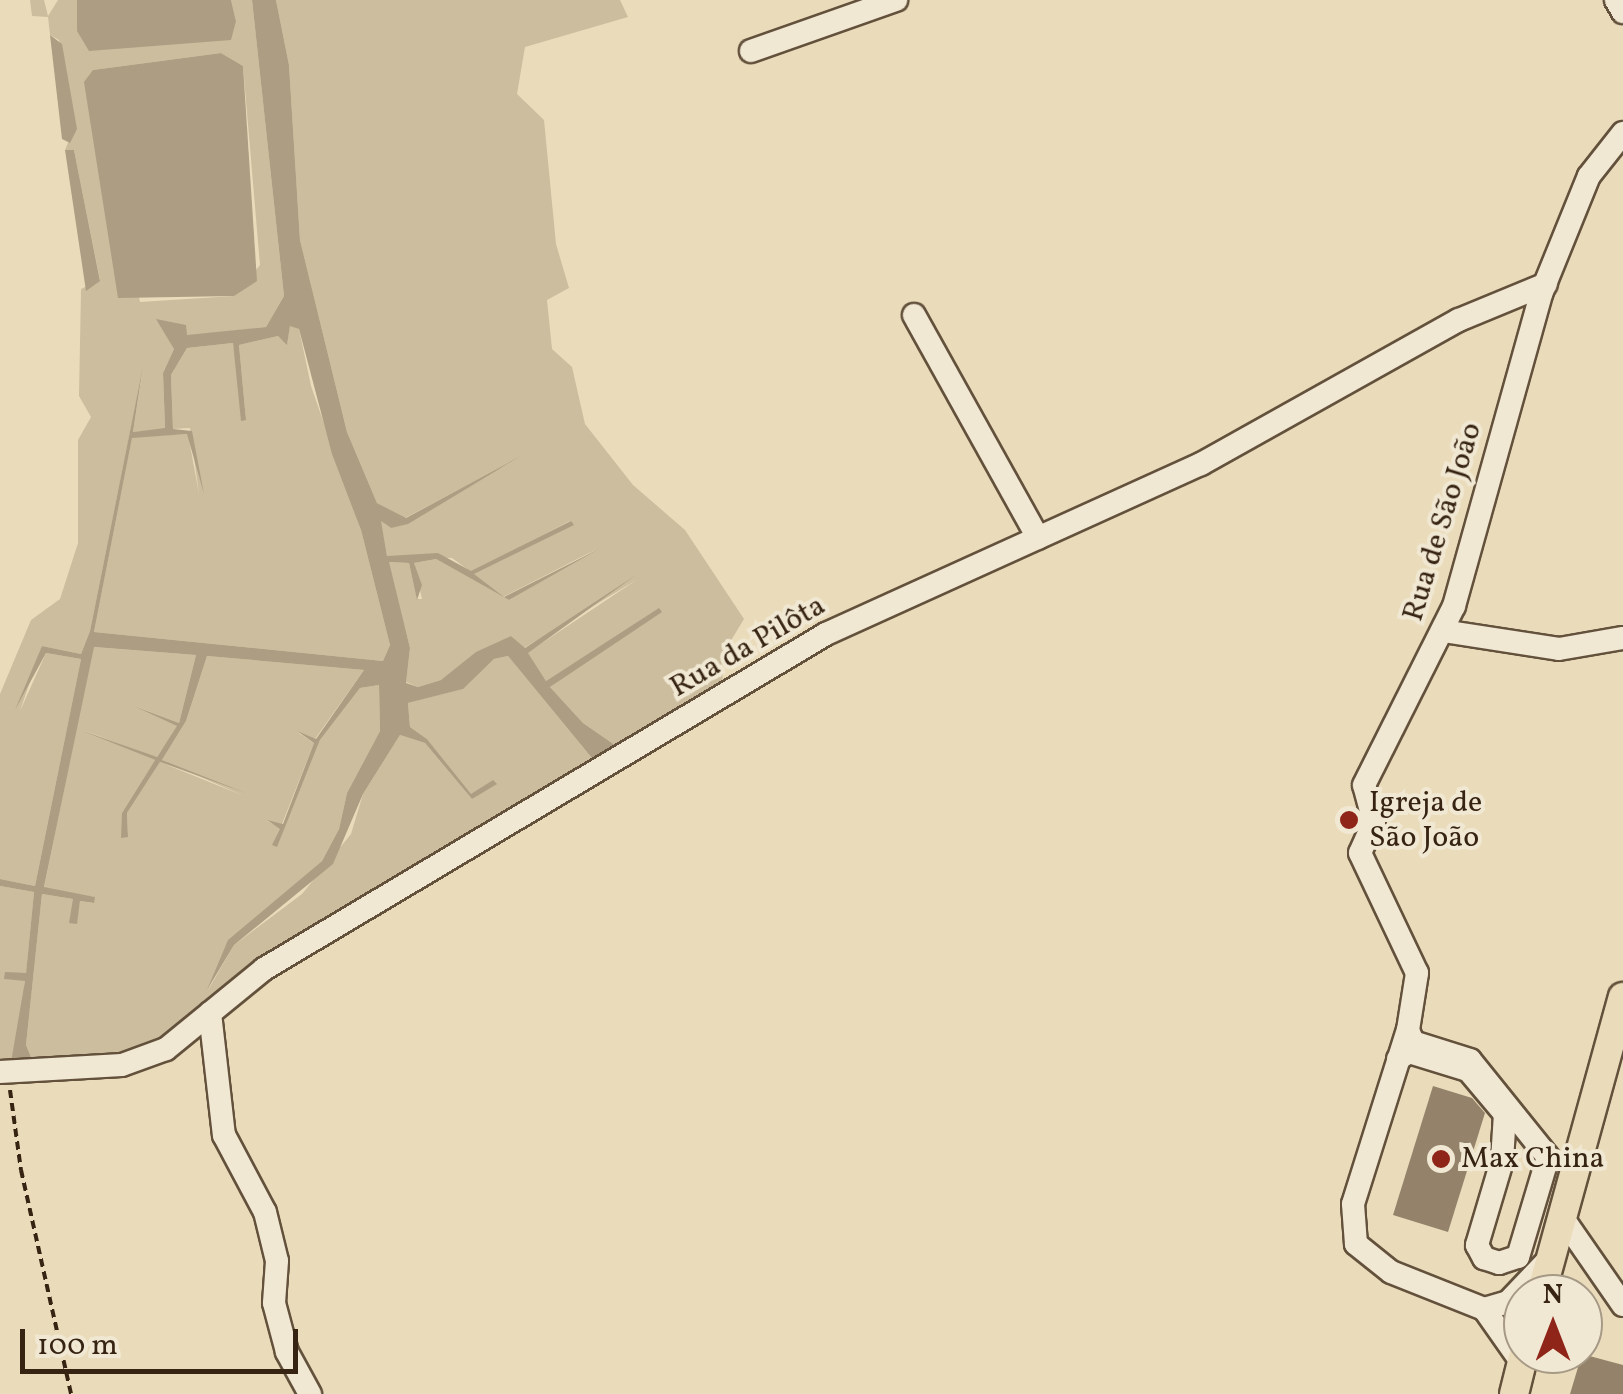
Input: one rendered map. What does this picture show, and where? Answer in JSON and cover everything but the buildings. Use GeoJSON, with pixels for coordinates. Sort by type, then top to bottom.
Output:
{"type":"FeatureCollection","features":[{"type":"Feature","properties":{"kind":"main road"},"geometry":{"type":"LineString","coordinates":[[1547,1274],[1623,997]]}},
{"type":"Feature","properties":{"kind":"street"},"geometry":{"type":"LineString","coordinates":[[752,51],[896,0]]}},
{"type":"Feature","properties":{"kind":"street"},"geometry":{"type":"LineString","coordinates":[[1616,0],[1623,12]]}},
{"type":"Feature","properties":{"kind":"street","name":"Rua de São João"},"geometry":{"type":"LineString","coordinates":[[1484,1309],[1391,1272],[1356,1244],[1353,1204],[1408,1030],[1417,973],[1360,853],[1374,822],[1364,785],[1443,632],[1546,284],[1589,176],[1623,133]]}},
{"type":"Feature","properties":{"kind":"street","name":"Rua da Pilôta"},"geometry":{"type":"LineString","coordinates":[[4,1072],[122,1065],[166,1048],[264,969],[387,902],[826,634],[1234,448],[1460,320],[1546,284]]}},
{"type":"Feature","properties":{"kind":"street"},"geometry":{"type":"LineString","coordinates":[[914,315],[1038,538]]}},
{"type":"Feature","properties":{"kind":"street"},"geometry":{"type":"LineString","coordinates":[[1443,632],[1558,649],[1623,638]]}},
{"type":"Feature","properties":{"kind":"street"},"geometry":{"type":"LineString","coordinates":[[210,1013],[224,1135],[265,1212],[276,1261],[274,1302],[287,1352],[310,1394]]}},
{"type":"Feature","properties":{"kind":"street"},"geometry":{"type":"LineString","coordinates":[[1398,1059],[1410,1052],[1468,1070],[1505,1114],[1502,1161],[1477,1245],[1484,1258],[1499,1263],[1518,1256],[1548,1157],[1470,1060],[1413,1042],[1408,1030]]}},
{"type":"Feature","properties":{"kind":"street"},"geometry":{"type":"LineString","coordinates":[[1562,1217],[1623,1305]]}},
{"type":"Feature","properties":{"kind":"street"},"geometry":{"type":"LineString","coordinates":[[1503,1333],[1484,1309],[1526,1288],[1552,1255]]}},
{"type":"Feature","properties":{"kind":"path"},"geometry":{"type":"LineString","coordinates":[[4,1072],[20,1170],[71,1394]]}},
{"type":"Feature","properties":{"kind":"shaded area"},"geometry":{"type":"Polygon","coordinates":[[[30,0],[44,0],[48,16],[58,0],[77,0],[77,31],[236,21],[231,0],[252,0],[284,296],[266,327],[186,336],[163,328],[174,349],[163,373],[165,429],[133,432],[143,367],[90,631],[81,654],[42,646],[20,711],[46,653],[81,659],[35,886],[0,879],[0,694],[31,620],[60,599],[78,543],[78,440],[91,417],[79,396],[81,289],[100,280],[74,150],[65,150],[74,128],[59,40],[50,35],[48,17],[32,16],[30,0]],[[221,53],[93,70],[140,302],[234,296],[260,265],[243,66],[221,53]]]}},
{"type":"Feature","properties":{"kind":"shaded area"},"geometry":{"type":"Polygon","coordinates":[[[77,0],[231,0],[236,21],[231,40],[89,51],[77,31],[77,0]]]}},
{"type":"Feature","properties":{"kind":"shaded area"},"geometry":{"type":"Polygon","coordinates":[[[252,0],[276,0],[289,65],[300,240],[347,432],[377,503],[406,518],[521,456],[408,524],[391,528],[381,521],[387,556],[438,553],[471,571],[571,521],[574,525],[474,574],[504,597],[597,550],[509,600],[436,559],[414,563],[422,585],[417,600],[409,563],[389,562],[410,648],[406,683],[418,687],[441,680],[476,652],[511,636],[525,648],[636,575],[528,653],[546,681],[659,608],[662,612],[550,687],[583,723],[622,750],[596,763],[508,656],[494,659],[463,689],[408,703],[410,727],[427,739],[471,794],[493,780],[497,784],[472,799],[425,743],[400,735],[363,794],[333,864],[234,945],[207,990],[228,940],[322,861],[339,829],[347,793],[380,731],[379,685],[360,688],[320,740],[277,847],[272,845],[280,829],[267,820],[283,824],[314,743],[297,731],[316,739],[364,670],[207,656],[186,721],[162,760],[246,793],[160,762],[127,813],[128,837],[121,838],[122,813],[155,760],[83,731],[157,757],[177,726],[134,706],[179,723],[196,655],[94,647],[44,887],[95,897],[94,903],[80,901],[77,924],[69,923],[73,899],[42,894],[26,1045],[33,1062],[11,1062],[25,981],[4,979],[5,972],[26,973],[34,892],[0,886],[0,879],[35,886],[81,659],[46,653],[15,710],[42,646],[81,654],[90,631],[143,366],[133,432],[165,428],[163,373],[174,349],[156,319],[186,325],[187,335],[266,327],[284,296],[252,0]],[[290,326],[287,345],[278,336],[239,345],[246,420],[241,421],[233,343],[187,348],[171,375],[173,429],[192,431],[204,494],[187,434],[132,438],[94,632],[383,661],[390,645],[361,530],[332,454],[299,329],[290,326]]]}},
{"type":"Feature","properties":{"kind":"shaded area"},"geometry":{"type":"Polygon","coordinates":[[[276,0],[620,0],[628,17],[525,47],[517,94],[544,120],[556,244],[569,288],[547,300],[552,349],[572,367],[585,424],[633,485],[685,530],[744,619],[724,652],[722,688],[622,750],[583,723],[550,687],[659,609],[546,681],[527,653],[638,579],[524,648],[511,636],[441,680],[418,687],[406,682],[410,648],[388,562],[409,563],[417,599],[422,599],[414,563],[436,559],[501,596],[473,574],[573,525],[570,521],[471,572],[452,558],[387,556],[380,520],[391,528],[521,457],[405,518],[377,503],[347,432],[300,240],[289,65],[276,0]],[[597,549],[503,597],[509,600],[597,549]]]}},
{"type":"Feature","properties":{"kind":"shaded area"},"geometry":{"type":"Polygon","coordinates":[[[50,35],[62,44],[77,129],[70,143],[62,139],[50,35]]]}},
{"type":"Feature","properties":{"kind":"shaded area"},"geometry":{"type":"Polygon","coordinates":[[[221,53],[243,66],[257,281],[234,296],[118,298],[84,82],[93,70],[221,53]]]}},
{"type":"Feature","properties":{"kind":"shaded area"},"geometry":{"type":"Polygon","coordinates":[[[65,150],[74,150],[100,281],[86,291],[65,150]]]}},
{"type":"Feature","properties":{"kind":"shaded area"},"geometry":{"type":"Polygon","coordinates":[[[290,325],[299,329],[311,386],[361,530],[390,645],[383,661],[94,632],[132,437],[188,434],[199,494],[190,428],[173,429],[171,375],[187,348],[233,343],[246,420],[239,345],[278,336],[287,344],[290,325]]]}},
{"type":"Feature","properties":{"kind":"shaded area"},"geometry":{"type":"Polygon","coordinates":[[[93,647],[196,655],[179,723],[135,706],[178,726],[156,758],[83,730],[155,760],[122,813],[128,837],[127,813],[160,762],[244,796],[162,760],[186,721],[207,656],[364,670],[315,739],[297,732],[314,743],[282,824],[267,821],[281,828],[277,846],[320,740],[360,688],[379,685],[380,731],[347,793],[339,829],[322,861],[229,940],[208,990],[234,945],[302,894],[351,834],[363,794],[400,735],[425,743],[472,799],[493,780],[471,795],[427,739],[410,727],[408,703],[462,689],[494,659],[508,656],[596,763],[159,1039],[123,1055],[33,1062],[26,1045],[42,894],[73,899],[76,924],[80,901],[93,903],[94,897],[44,888],[93,647]]]}},
{"type":"Feature","properties":{"kind":"shaded area"},"geometry":{"type":"Polygon","coordinates":[[[0,886],[34,892],[26,974],[5,979],[25,980],[19,1045],[11,1062],[0,1063],[0,886]]]}},
{"type":"Feature","properties":{"kind":"place","name":"Igreja de São João"},"geometry":{"type":"Point","coordinates":[1349,820]}},
{"type":"Feature","properties":{"kind":"place","name":"Max China"},"geometry":{"type":"Point","coordinates":[1441,1159]}}]}
